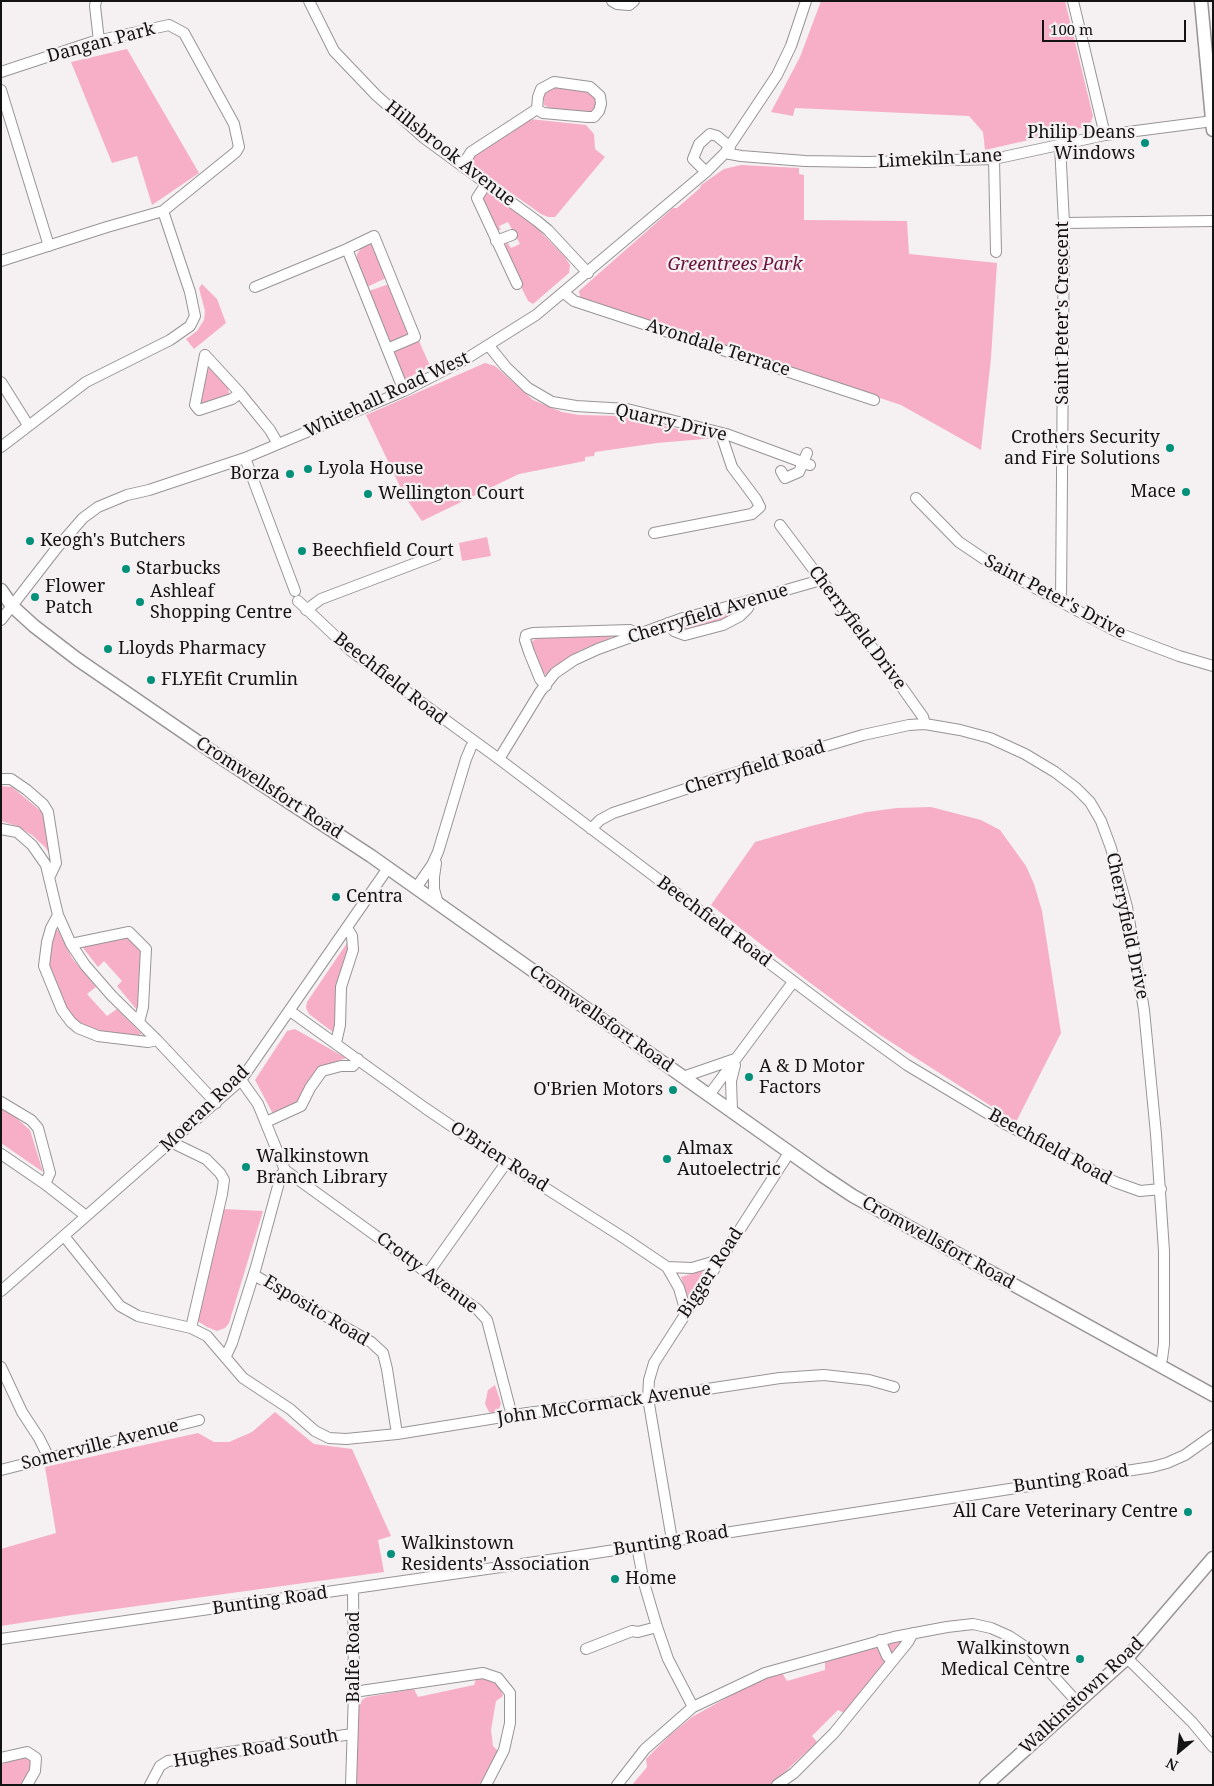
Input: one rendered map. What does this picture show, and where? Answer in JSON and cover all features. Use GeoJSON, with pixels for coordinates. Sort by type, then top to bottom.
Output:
{"type":"FeatureCollection","features":[{"type":"Feature","properties":{"kind":"main road"},"geometry":{"type":"LineString","coordinates":[[1201,1],[1213,130]]}},
{"type":"Feature","properties":{"kind":"main road","name":"Cromwellsfort Road"},"geometry":{"type":"LineString","coordinates":[[1,590],[12,606],[34,626],[77,659],[214,753],[388,868],[789,1153],[853,1196],[1213,1395]]}},
{"type":"Feature","properties":{"kind":"main road","name":"Walkinstown Road"},"geometry":{"type":"LineString","coordinates":[[986,1785],[1127,1658],[1213,1558]]}},
{"type":"Feature","properties":{"kind":"street"},"geometry":{"type":"LineString","coordinates":[[96,1],[99,40]]}},
{"type":"Feature","properties":{"kind":"street","name":"Hillsbrook Avenue"},"geometry":{"type":"LineString","coordinates":[[309,1],[334,51],[376,95],[424,138],[548,230],[588,272]]}},
{"type":"Feature","properties":{"kind":"street"},"geometry":{"type":"LineString","coordinates":[[612,1],[617,4],[628,5],[634,1]]}},
{"type":"Feature","properties":{"kind":"street","name":"Whitehall Road West"},"geometry":{"type":"LineString","coordinates":[[1,620],[56,549],[84,518],[98,507],[127,495],[149,490],[245,458],[404,391],[489,346],[536,315],[706,172],[728,150],[777,75],[791,46],[806,1]]}},
{"type":"Feature","properties":{"kind":"street"},"geometry":{"type":"LineString","coordinates":[[1073,1],[1105,135]]}},
{"type":"Feature","properties":{"kind":"street","name":"Dangan Park"},"geometry":{"type":"LineString","coordinates":[[1,72],[99,40],[169,25],[184,33],[234,124],[239,147],[236,152],[163,211],[1,261]]}},
{"type":"Feature","properties":{"kind":"street"},"geometry":{"type":"LineString","coordinates":[[554,82],[590,86],[600,96],[601,104],[599,111],[594,117],[543,113],[537,109],[541,89],[554,82]]}},
{"type":"Feature","properties":{"kind":"street"},"geometry":{"type":"LineString","coordinates":[[1,90],[49,246]]}},
{"type":"Feature","properties":{"kind":"street"},"geometry":{"type":"LineString","coordinates":[[462,166],[471,152],[537,109]]}},
{"type":"Feature","properties":{"kind":"street","name":"Limekiln Lane"},"geometry":{"type":"LineString","coordinates":[[728,150],[741,156],[805,161],[909,162],[994,159],[1105,135],[1212,121]]}},
{"type":"Feature","properties":{"kind":"street"},"geometry":{"type":"LineString","coordinates":[[706,172],[693,158],[699,144],[710,134],[717,136],[728,150]]}},
{"type":"Feature","properties":{"kind":"street","name":"Saint Peter's Crescent"},"geometry":{"type":"LineString","coordinates":[[1060,144],[1064,223],[1061,602]]}},
{"type":"Feature","properties":{"kind":"street"},"geometry":{"type":"LineString","coordinates":[[994,159],[996,252]]}},
{"type":"Feature","properties":{"kind":"street"},"geometry":{"type":"LineString","coordinates":[[486,184],[477,198],[517,284]]}},
{"type":"Feature","properties":{"kind":"street"},"geometry":{"type":"LineString","coordinates":[[1,447],[86,382],[170,340],[190,326],[195,316],[190,292],[163,211]]}},
{"type":"Feature","properties":{"kind":"street"},"geometry":{"type":"LineString","coordinates":[[1064,223],[1213,221]]}},
{"type":"Feature","properties":{"kind":"street"},"geometry":{"type":"LineString","coordinates":[[496,241],[512,235]]}},
{"type":"Feature","properties":{"kind":"street"},"geometry":{"type":"LineString","coordinates":[[255,286],[348,249],[374,236],[416,337],[387,349]]}},
{"type":"Feature","properties":{"kind":"street"},"geometry":{"type":"LineString","coordinates":[[348,249],[404,391]]}},
{"type":"Feature","properties":{"kind":"street","name":"Avondale Terrace"},"geometry":{"type":"LineString","coordinates":[[564,293],[574,301],[874,400]]}},
{"type":"Feature","properties":{"kind":"street","name":"Quarry Drive"},"geometry":{"type":"LineString","coordinates":[[489,346],[506,367],[528,388],[552,402],[576,406],[627,409],[726,434],[807,460],[798,472],[785,478],[782,471]]}},
{"type":"Feature","properties":{"kind":"street"},"geometry":{"type":"LineString","coordinates":[[240,393],[232,400],[199,410],[195,405],[205,355],[240,393],[270,430],[278,444]]}},
{"type":"Feature","properties":{"kind":"street"},"geometry":{"type":"LineString","coordinates":[[1,382],[28,425]]}},
{"type":"Feature","properties":{"kind":"street"},"geometry":{"type":"LineString","coordinates":[[654,532],[752,514],[760,507],[732,468],[723,440],[726,434]]}},
{"type":"Feature","properties":{"kind":"street","name":"Beechfield Road"},"geometry":{"type":"LineString","coordinates":[[245,458],[296,596],[306,610],[351,651],[474,743],[499,759],[793,982],[907,1065],[1007,1125],[1115,1182],[1140,1191],[1160,1189]]}},
{"type":"Feature","properties":{"kind":"street","name":"Saint Peter's Drive"},"geometry":{"type":"LineString","coordinates":[[916,498],[959,542],[975,554],[1121,634],[1179,656],[1213,666]]}},
{"type":"Feature","properties":{"kind":"street","name":"Cherryfield Drive"},"geometry":{"type":"LineString","coordinates":[[780,525],[901,686],[923,717],[925,724],[960,730],[990,738],[1026,754],[1076,788],[1090,802],[1101,821],[1112,848],[1125,898],[1145,1018],[1164,1251],[1164,1344],[1162,1359],[1158,1365]]}},
{"type":"Feature","properties":{"kind":"street"},"geometry":{"type":"LineString","coordinates":[[306,610],[321,599],[437,555]]}},
{"type":"Feature","properties":{"kind":"street","name":"Cherryfield Avenue"},"geometry":{"type":"LineString","coordinates":[[499,759],[546,686],[556,673],[574,660],[668,623],[821,580]]}},
{"type":"Feature","properties":{"kind":"street"},"geometry":{"type":"LineString","coordinates":[[668,623],[674,631],[685,635],[722,625],[740,616],[748,608],[751,600]]}},
{"type":"Feature","properties":{"kind":"street"},"geometry":{"type":"LineString","coordinates":[[546,686],[540,680],[529,652],[525,640],[526,635],[533,633],[630,630],[638,634]]}},
{"type":"Feature","properties":{"kind":"street","name":"Cherryfield Road"},"geometry":{"type":"LineString","coordinates":[[590,829],[600,820],[613,813],[728,776],[863,736],[909,725],[925,724]]}},
{"type":"Feature","properties":{"kind":"street"},"geometry":{"type":"LineString","coordinates":[[438,904],[434,889],[434,877],[438,852],[466,759],[470,747],[474,743]]}},
{"type":"Feature","properties":{"kind":"street"},"geometry":{"type":"LineString","coordinates":[[1,779],[11,779],[27,790],[43,804],[48,812],[56,862],[49,878]]}},
{"type":"Feature","properties":{"kind":"street"},"geometry":{"type":"LineString","coordinates":[[1,828],[17,832],[32,845],[46,865],[58,915],[71,944],[85,965],[216,1103]]}},
{"type":"Feature","properties":{"kind":"street"},"geometry":{"type":"LineString","coordinates":[[416,888],[432,865],[438,852]]}},
{"type":"Feature","properties":{"kind":"street","name":"Moeran Road"},"geometry":{"type":"LineString","coordinates":[[1,1291],[241,1080],[388,868]]}},
{"type":"Feature","properties":{"kind":"street"},"geometry":{"type":"LineString","coordinates":[[58,915],[51,928],[47,942],[44,966],[62,1010],[71,1022],[78,1028],[98,1036],[148,1042],[158,1040]]}},
{"type":"Feature","properties":{"kind":"street"},"geometry":{"type":"LineString","coordinates":[[336,1043],[340,1025],[340,987],[353,950],[352,936],[346,928]]}},
{"type":"Feature","properties":{"kind":"street"},"geometry":{"type":"LineString","coordinates":[[71,944],[129,932],[146,949],[143,1006],[138,1022]]}},
{"type":"Feature","properties":{"kind":"street"},"geometry":{"type":"LineString","coordinates":[[709,1095],[793,982]]}},
{"type":"Feature","properties":{"kind":"street","name":"O'Brien Road"},"geometry":{"type":"LineString","coordinates":[[290,1011],[506,1163],[618,1234],[667,1268]]}},
{"type":"Feature","properties":{"kind":"street"},"geometry":{"type":"LineString","coordinates":[[266,1122],[301,1106],[310,1088],[322,1071],[342,1066],[353,1066],[358,1059]]}},
{"type":"Feature","properties":{"kind":"street"},"geometry":{"type":"LineString","coordinates":[[683,1077],[736,1059]]}},
{"type":"Feature","properties":{"kind":"street"},"geometry":{"type":"LineString","coordinates":[[732,1111],[731,1081],[736,1059]]}},
{"type":"Feature","properties":{"kind":"street"},"geometry":{"type":"LineString","coordinates":[[64,1236],[120,1306],[138,1316],[192,1328],[207,1336],[226,1356],[254,1275],[281,1175],[285,1170],[258,1104],[241,1080]]}},
{"type":"Feature","properties":{"kind":"street"},"geometry":{"type":"LineString","coordinates":[[1,1102],[31,1120],[38,1128],[50,1173],[45,1184]]}},
{"type":"Feature","properties":{"kind":"street"},"geometry":{"type":"LineString","coordinates":[[172,1142],[206,1159],[220,1173],[224,1180],[192,1328]]}},
{"type":"Feature","properties":{"kind":"street","name":"Bigger Road"},"geometry":{"type":"LineString","coordinates":[[672,1540],[648,1398],[649,1380],[654,1363],[789,1153]]}},
{"type":"Feature","properties":{"kind":"street"},"geometry":{"type":"LineString","coordinates":[[1,1154],[45,1184],[86,1216]]}},
{"type":"Feature","properties":{"kind":"street"},"geometry":{"type":"LineString","coordinates":[[428,1272],[506,1163]]}},
{"type":"Feature","properties":{"kind":"street","name":"Crotty Avenue"},"geometry":{"type":"LineString","coordinates":[[285,1170],[478,1309],[487,1320],[512,1416]]}},
{"type":"Feature","properties":{"kind":"street"},"geometry":{"type":"LineString","coordinates":[[667,1268],[692,1268],[719,1260]]}},
{"type":"Feature","properties":{"kind":"street"},"geometry":{"type":"LineString","coordinates":[[667,1268],[679,1288],[686,1312]]}},
{"type":"Feature","properties":{"kind":"street","name":"Esposito Road"},"geometry":{"type":"LineString","coordinates":[[254,1275],[371,1342],[382,1353],[388,1369],[397,1434]]}},
{"type":"Feature","properties":{"kind":"street","name":"John McCormack Avenue"},"geometry":{"type":"LineString","coordinates":[[226,1356],[243,1378],[290,1409],[315,1431],[329,1438],[346,1439],[397,1434],[780,1378],[824,1375],[869,1380],[894,1387]]}},
{"type":"Feature","properties":{"kind":"street"},"geometry":{"type":"LineString","coordinates":[[1,1367],[22,1412],[49,1458]]}},
{"type":"Feature","properties":{"kind":"street","name":"Somerville Avenue"},"geometry":{"type":"LineString","coordinates":[[1,1470],[199,1420]]}},
{"type":"Feature","properties":{"kind":"street","name":"Bunting Road"},"geometry":{"type":"LineString","coordinates":[[1,1639],[353,1589],[1152,1467],[1185,1455],[1213,1435]]}},
{"type":"Feature","properties":{"kind":"street"},"geometry":{"type":"LineString","coordinates":[[637,1546],[644,1583],[668,1659],[693,1707]]}},
{"type":"Feature","properties":{"kind":"street","name":"Balfe Road"},"geometry":{"type":"LineString","coordinates":[[351,1785],[354,1692],[353,1589]]}},
{"type":"Feature","properties":{"kind":"street"},"geometry":{"type":"LineString","coordinates":[[617,1785],[645,1749],[693,1707],[765,1673],[880,1640],[913,1633],[973,1624],[991,1628],[1009,1636],[1030,1650],[1078,1703]]}},
{"type":"Feature","properties":{"kind":"street"},"geometry":{"type":"LineString","coordinates":[[586,1649],[632,1631],[638,1632],[657,1627]]}},
{"type":"Feature","properties":{"kind":"street"},"geometry":{"type":"LineString","coordinates":[[777,1785],[794,1773],[834,1733],[863,1699],[913,1633]]}},
{"type":"Feature","properties":{"kind":"street"},"geometry":{"type":"LineString","coordinates":[[880,1640],[887,1656],[892,1661]]}},
{"type":"Feature","properties":{"kind":"street"},"geometry":{"type":"LineString","coordinates":[[1127,1658],[1192,1722],[1213,1748]]}},
{"type":"Feature","properties":{"kind":"street"},"geometry":{"type":"LineString","coordinates":[[354,1692],[484,1672],[498,1678],[510,1693],[510,1724],[504,1750],[486,1785]]}},
{"type":"Feature","properties":{"kind":"street","name":"Hughes Road South"},"geometry":{"type":"LineString","coordinates":[[150,1785],[160,1766],[168,1761],[352,1734]]}},
{"type":"Feature","properties":{"kind":"street"},"geometry":{"type":"LineString","coordinates":[[1,1758],[27,1752],[36,1758],[35,1771],[27,1785]]}},
{"type":"Feature","properties":{"kind":"green space"},"geometry":{"type":"Polygon","coordinates":[[[821,1],[1065,1],[1093,116],[1090,124],[1086,127],[985,150],[983,132],[969,116],[795,108],[793,116],[771,112],[800,57],[821,1]]]}},
{"type":"Feature","properties":{"kind":"green space"},"geometry":{"type":"Polygon","coordinates":[[[127,49],[199,173],[152,205],[137,156],[112,163],[71,62],[127,49]]]}},
{"type":"Feature","properties":{"kind":"green space"},"geometry":{"type":"Polygon","coordinates":[[[558,85],[588,90],[597,101],[596,108],[591,113],[557,111],[544,105],[543,95],[545,90],[558,85]]]}},
{"type":"Feature","properties":{"kind":"green space"},"geometry":{"type":"Polygon","coordinates":[[[530,119],[586,125],[594,134],[595,149],[605,157],[555,217],[541,214],[473,166],[470,159],[530,119]]]}},
{"type":"Feature","properties":{"kind":"green space","name":"Greentrees Park"},"geometry":{"type":"Polygon","coordinates":[[[741,165],[799,168],[799,174],[804,175],[804,220],[907,221],[909,254],[997,263],[991,358],[981,450],[901,405],[587,301],[580,297],[579,291],[673,208],[677,208],[701,185],[724,169],[741,165]]]}},
{"type":"Feature","properties":{"kind":"green space"},"geometry":{"type":"Polygon","coordinates":[[[487,193],[492,193],[533,224],[565,257],[570,265],[569,273],[533,304],[528,301],[508,260],[504,247],[507,242],[511,248],[520,244],[508,222],[499,226],[501,230],[497,230],[483,201],[487,193]]]}},
{"type":"Feature","properties":{"kind":"green space"},"geometry":{"type":"Polygon","coordinates":[[[368,243],[374,244],[386,278],[367,287],[357,262],[357,254],[368,243]]]}},
{"type":"Feature","properties":{"kind":"green space"},"geometry":{"type":"Polygon","coordinates":[[[202,284],[217,299],[226,323],[194,349],[186,339],[197,331],[204,320],[205,311],[199,288],[202,284]]]}},
{"type":"Feature","properties":{"kind":"green space"},"geometry":{"type":"Polygon","coordinates":[[[389,284],[411,334],[389,343],[369,291],[389,284]]]}},
{"type":"Feature","properties":{"kind":"green space"},"geometry":{"type":"Polygon","coordinates":[[[419,341],[430,366],[404,380],[393,352],[419,341]]]}},
{"type":"Feature","properties":{"kind":"green space"},"geometry":{"type":"Polygon","coordinates":[[[485,363],[495,366],[533,400],[562,412],[579,415],[622,416],[716,438],[657,443],[595,452],[594,456],[585,457],[585,461],[519,474],[422,521],[405,497],[366,415],[485,363]]]}},
{"type":"Feature","properties":{"kind":"green space"},"geometry":{"type":"Polygon","coordinates":[[[210,368],[228,387],[229,394],[228,396],[203,403],[200,400],[207,369],[210,368]]]}},
{"type":"Feature","properties":{"kind":"green space"},"geometry":{"type":"Polygon","coordinates":[[[487,537],[491,556],[462,561],[459,543],[487,537]]]}},
{"type":"Feature","properties":{"kind":"green space"},"geometry":{"type":"Polygon","coordinates":[[[742,607],[742,610],[722,621],[689,631],[680,629],[676,625],[742,607]]]}},
{"type":"Feature","properties":{"kind":"green space"},"geometry":{"type":"Polygon","coordinates":[[[619,634],[579,651],[551,669],[546,675],[540,670],[531,642],[540,636],[619,634]]]}},
{"type":"Feature","properties":{"kind":"green space"},"geometry":{"type":"Polygon","coordinates":[[[1,786],[12,787],[42,812],[50,838],[52,857],[45,847],[32,835],[17,826],[1,821],[1,786]]]}},
{"type":"Feature","properties":{"kind":"green space"},"geometry":{"type":"Polygon","coordinates":[[[931,807],[981,820],[1000,830],[1026,866],[1034,884],[1042,911],[1061,1033],[1016,1122],[880,1035],[711,905],[755,842],[867,812],[897,808],[931,807]]]}},
{"type":"Feature","properties":{"kind":"green space"},"geometry":{"type":"Polygon","coordinates":[[[53,930],[58,930],[72,958],[96,987],[87,994],[107,1016],[117,1009],[142,1034],[133,1037],[101,1035],[84,1028],[71,1016],[58,995],[50,973],[48,954],[53,930]]]}},
{"type":"Feature","properties":{"kind":"green space"},"geometry":{"type":"Polygon","coordinates":[[[125,935],[139,943],[142,958],[137,1010],[117,986],[122,981],[104,961],[98,967],[80,944],[125,935]]]}},
{"type":"Feature","properties":{"kind":"green space"},"geometry":{"type":"Polygon","coordinates":[[[349,940],[350,943],[337,988],[334,1033],[309,1014],[306,1008],[307,1002],[349,940]]]}},
{"type":"Feature","properties":{"kind":"green space"},"geometry":{"type":"Polygon","coordinates":[[[295,1029],[346,1058],[318,1068],[306,1086],[301,1101],[273,1114],[255,1080],[287,1031],[295,1029]]]}},
{"type":"Feature","properties":{"kind":"green space"},"geometry":{"type":"Polygon","coordinates":[[[1,1109],[13,1115],[30,1130],[43,1172],[1,1143],[1,1109]]]}},
{"type":"Feature","properties":{"kind":"green space"},"geometry":{"type":"Polygon","coordinates":[[[223,1209],[263,1211],[229,1323],[225,1328],[217,1331],[196,1320],[223,1209]]]}},
{"type":"Feature","properties":{"kind":"green space"},"geometry":{"type":"Polygon","coordinates":[[[704,1270],[688,1298],[681,1277],[704,1270]]]}},
{"type":"Feature","properties":{"kind":"green space"},"geometry":{"type":"Polygon","coordinates":[[[495,1385],[501,1403],[499,1410],[495,1414],[489,1412],[485,1404],[488,1390],[495,1385]]]}},
{"type":"Feature","properties":{"kind":"green space"},"geometry":{"type":"Polygon","coordinates":[[[275,1412],[314,1444],[352,1449],[391,1536],[378,1540],[384,1572],[1,1626],[1,1549],[56,1533],[45,1467],[198,1433],[214,1442],[229,1442],[252,1432],[275,1412]]]}},
{"type":"Feature","properties":{"kind":"green space"},"geometry":{"type":"Polygon","coordinates":[[[903,1641],[877,1671],[846,1714],[838,1710],[812,1736],[817,1742],[771,1785],[632,1785],[647,1767],[646,1759],[670,1735],[692,1717],[737,1692],[781,1671],[787,1681],[825,1670],[825,1660],[867,1648],[903,1641]]]}},
{"type":"Feature","properties":{"kind":"green space"},"geometry":{"type":"Polygon","coordinates":[[[477,1676],[497,1682],[503,1696],[496,1701],[491,1730],[493,1746],[498,1751],[479,1785],[356,1785],[358,1706],[360,1701],[367,1697],[414,1689],[418,1697],[474,1685],[477,1676]]]}},
{"type":"Feature","properties":{"kind":"green space"},"geometry":{"type":"Polygon","coordinates":[[[26,1758],[31,1762],[32,1768],[24,1785],[1,1785],[1,1765],[14,1759],[26,1758]]]}},
{"type":"Feature","properties":{"kind":"place","name":"Philip Deans Windows"},"geometry":{"type":"Point","coordinates":[1145,143]}},
{"type":"Feature","properties":{"kind":"place","name":"Crothers Security and Fire Solutions"},"geometry":{"type":"Point","coordinates":[1170,448]}},
{"type":"Feature","properties":{"kind":"place","name":"Lyola House"},"geometry":{"type":"Point","coordinates":[308,469]}},
{"type":"Feature","properties":{"kind":"place","name":"Borza"},"geometry":{"type":"Point","coordinates":[290,474]}},
{"type":"Feature","properties":{"kind":"place","name":"Mace"},"geometry":{"type":"Point","coordinates":[1186,492]}},
{"type":"Feature","properties":{"kind":"place","name":"Wellington Court"},"geometry":{"type":"Point","coordinates":[368,494]}},
{"type":"Feature","properties":{"kind":"place","name":"Keogh's Butchers"},"geometry":{"type":"Point","coordinates":[30,541]}},
{"type":"Feature","properties":{"kind":"place","name":"Beechfield Court"},"geometry":{"type":"Point","coordinates":[302,551]}},
{"type":"Feature","properties":{"kind":"place","name":"Starbucks"},"geometry":{"type":"Point","coordinates":[126,569]}},
{"type":"Feature","properties":{"kind":"place","name":"Flower Patch"},"geometry":{"type":"Point","coordinates":[35,597]}},
{"type":"Feature","properties":{"kind":"place","name":"Ashleaf Shopping Centre"},"geometry":{"type":"Point","coordinates":[140,602]}},
{"type":"Feature","properties":{"kind":"place","name":"Lloyds Pharmacy"},"geometry":{"type":"Point","coordinates":[108,649]}},
{"type":"Feature","properties":{"kind":"place","name":"FLYEfit Crumlin"},"geometry":{"type":"Point","coordinates":[151,680]}},
{"type":"Feature","properties":{"kind":"place","name":"Centra"},"geometry":{"type":"Point","coordinates":[336,897]}},
{"type":"Feature","properties":{"kind":"place","name":"A & D Motor Factors"},"geometry":{"type":"Point","coordinates":[749,1077]}},
{"type":"Feature","properties":{"kind":"place","name":"O'Brien Motors"},"geometry":{"type":"Point","coordinates":[673,1090]}},
{"type":"Feature","properties":{"kind":"place","name":"Almax Autoelectric"},"geometry":{"type":"Point","coordinates":[667,1159]}},
{"type":"Feature","properties":{"kind":"place","name":"Walkinstown Branch Library"},"geometry":{"type":"Point","coordinates":[246,1167]}},
{"type":"Feature","properties":{"kind":"place","name":"All Care Veterinary Centre"},"geometry":{"type":"Point","coordinates":[1188,1512]}},
{"type":"Feature","properties":{"kind":"place","name":"Walkinstown Residents' Association"},"geometry":{"type":"Point","coordinates":[391,1554]}},
{"type":"Feature","properties":{"kind":"place","name":"Home"},"geometry":{"type":"Point","coordinates":[615,1579]}},
{"type":"Feature","properties":{"kind":"place","name":"Walkinstown Medical Centre"},"geometry":{"type":"Point","coordinates":[1080,1659]}}]}
